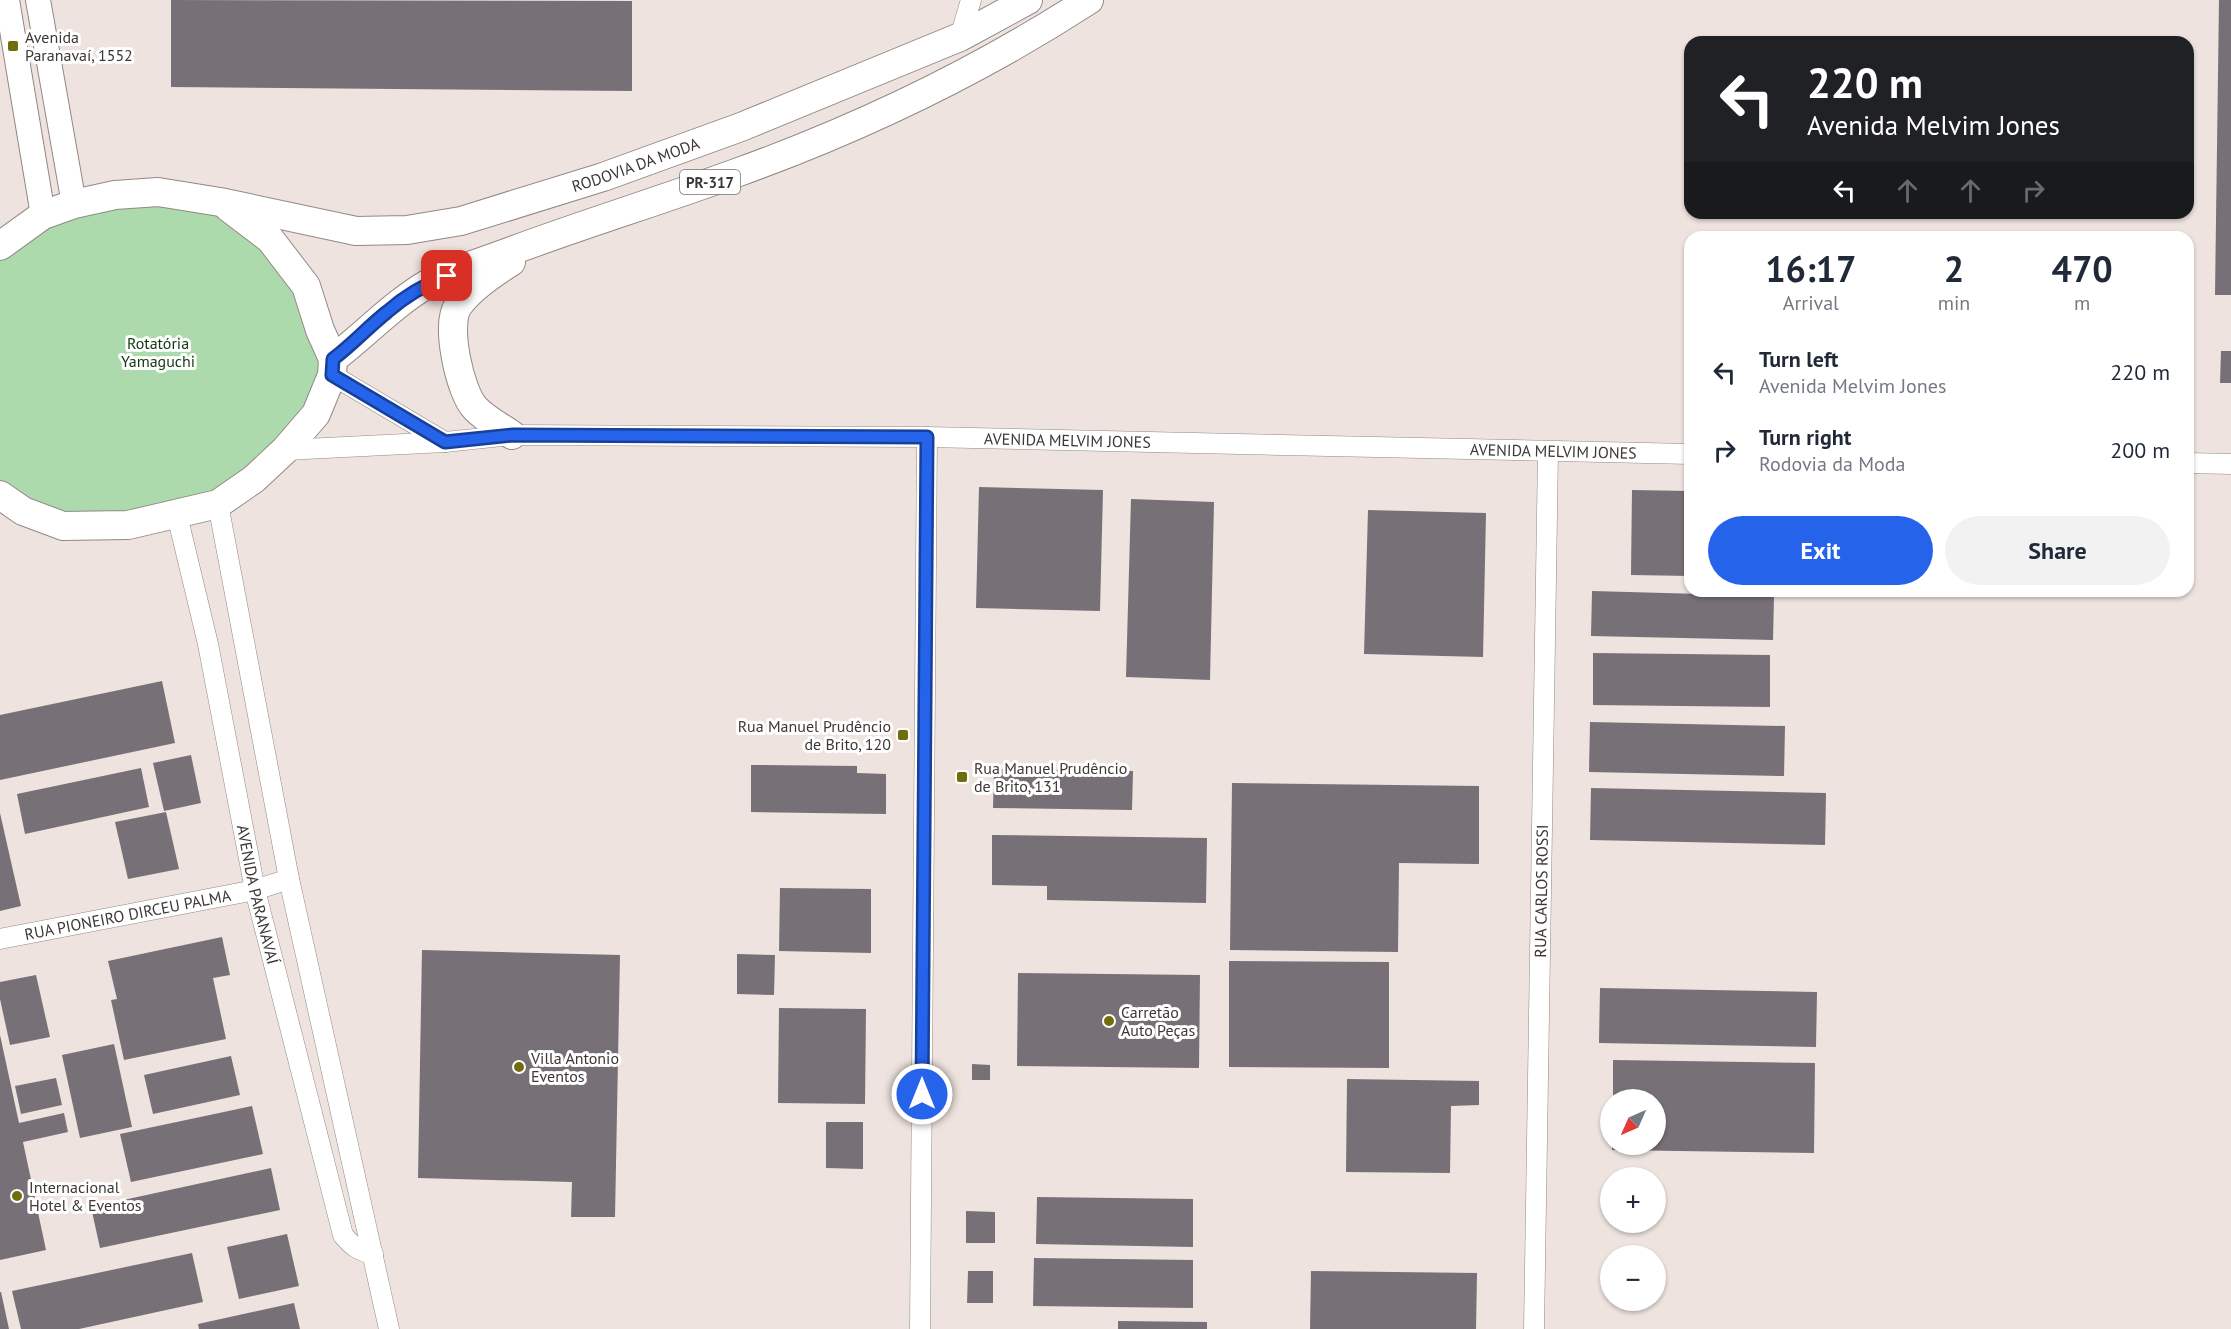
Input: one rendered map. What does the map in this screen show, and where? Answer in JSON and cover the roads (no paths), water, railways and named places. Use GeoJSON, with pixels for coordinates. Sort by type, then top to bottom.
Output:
{"type":"FeatureCollection","features":[{"type":"Feature","properties":{"kind":"highway","name":"RODOVIA DA MODA"},"geometry":{"type":"LineString","coordinates":[[220,202],[356,231],[407,230],[461,221],[603,177],[730,131],[960,38],[1028,0]]}},
{"type":"Feature","properties":{"kind":"highway","name":"PR-317"},"geometry":{"type":"LineString","coordinates":[[333,367],[387,311],[430,283],[545,239],[737,172],[834,134],[999,55],[1089,0]]}},
{"type":"Feature","properties":{"kind":"highway"},"geometry":{"type":"LineString","coordinates":[[0,246],[44,215],[74,204],[115,195],[158,192],[220,202],[270,239],[306,286],[333,367],[316,414],[285,450],[254,478],[218,504],[128,525],[63,526],[23,511],[0,495]]}},
{"type":"Feature","properties":{"kind":"highway"},"geometry":{"type":"LineString","coordinates":[[513,435],[474,407],[461,380],[452,344],[457,308],[488,277],[545,239]]}},
{"type":"Feature","properties":{"kind":"main road"},"geometry":{"type":"LineString","coordinates":[[7,0],[44,215]]}},
{"type":"Feature","properties":{"kind":"main road"},"geometry":{"type":"LineString","coordinates":[[39,0],[74,204]]}},
{"type":"Feature","properties":{"kind":"street"},"geometry":{"type":"LineString","coordinates":[[960,38],[970,0]]}},
{"type":"Feature","properties":{"kind":"street"},"geometry":{"type":"LineString","coordinates":[[333,367],[445,442]]}},
{"type":"Feature","properties":{"kind":"street","name":"AVENIDA MELVIM JONES"},"geometry":{"type":"LineString","coordinates":[[285,450],[445,442],[513,435],[927,437],[1684,454]]}},
{"type":"Feature","properties":{"kind":"street"},"geometry":{"type":"LineString","coordinates":[[920,1329],[927,437]]}},
{"type":"Feature","properties":{"kind":"street","name":"RUA CARLOS ROSSI"},"geometry":{"type":"LineString","coordinates":[[1534,1329],[1548,452]]}},
{"type":"Feature","properties":{"kind":"street"},"geometry":{"type":"LineString","coordinates":[[2194,463],[2231,464]]}},
{"type":"Feature","properties":{"kind":"street","name":"AVENIDA PARANAVAÍ"},"geometry":{"type":"LineString","coordinates":[[218,504],[289,879],[389,1329]]}},
{"type":"Feature","properties":{"kind":"street","name":"AVENIDA PARANAVAÍ"},"geometry":{"type":"LineString","coordinates":[[177,515],[208,644],[255,891],[343,1235],[361,1251],[373,1254]]}},
{"type":"Feature","properties":{"kind":"street","name":"RUA PIONEIRO DIRCEU PALMA"},"geometry":{"type":"LineString","coordinates":[[0,939],[255,891],[289,879]]}},
{"type":"Feature","properties":{"kind":"place","name":"Avenida Paranavaí, 1552"},"geometry":{"type":"Point","coordinates":[13,46]}},
{"type":"Feature","properties":{"kind":"place","name":"Rua Manuel Prudêncio de Brito, 120"},"geometry":{"type":"Point","coordinates":[903,735]}},
{"type":"Feature","properties":{"kind":"place","name":"Rua Manuel Prudêncio de Brito, 131"},"geometry":{"type":"Point","coordinates":[962,777]}},
{"type":"Feature","properties":{"kind":"place","name":"Carretão Auto Peças"},"geometry":{"type":"Point","coordinates":[1109,1021]}},
{"type":"Feature","properties":{"kind":"place","name":"Villa Antonio Eventos"},"geometry":{"type":"Point","coordinates":[519,1067]}},
{"type":"Feature","properties":{"kind":"place","name":"Internacional Hotel & Eventos"},"geometry":{"type":"Point","coordinates":[17,1196]}},
{"type":"Feature","properties":{"kind":"park label","name":"Rotatória Yamaguchi"},"geometry":{"type":"Point","coordinates":[158,352]}}]}
